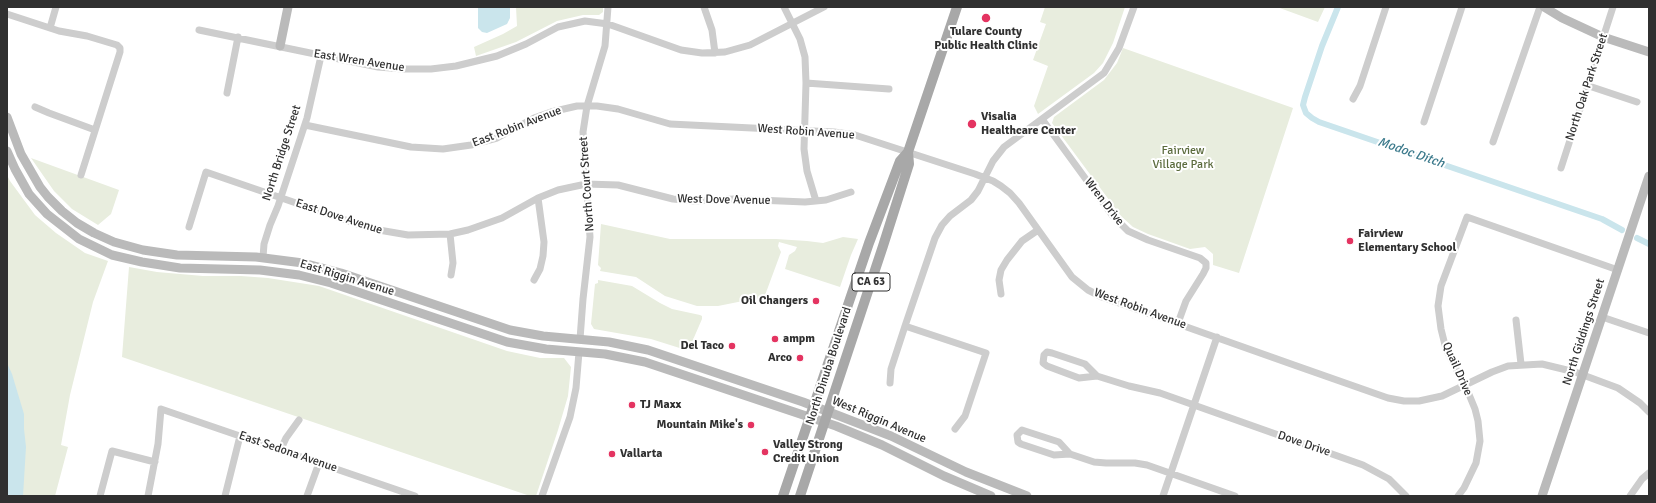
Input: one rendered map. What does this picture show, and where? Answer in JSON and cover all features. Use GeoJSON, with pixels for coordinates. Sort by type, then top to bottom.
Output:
{"type":"FeatureCollection","features":[{"type":"Feature","properties":{"kind":"main road"},"geometry":{"type":"LineString","coordinates":[[280,46],[288,7]]}},
{"type":"Feature","properties":{"kind":"main road","name":"North Dinuba Boulevard"},"geometry":{"type":"LineString","coordinates":[[783,496],[865,255],[900,161],[908,152],[957,7]]}},
{"type":"Feature","properties":{"kind":"main road"},"geometry":{"type":"LineString","coordinates":[[1544,7],[1562,18],[1603,37],[1649,52]]}},
{"type":"Feature","properties":{"kind":"main road","name":"East Riggin Avenue"},"geometry":{"type":"LineString","coordinates":[[7,117],[21,154],[40,187],[57,207],[83,227],[106,239],[127,246],[183,256],[263,257],[290,260],[328,269],[510,330],[543,336],[580,339]]}},
{"type":"Feature","properties":{"kind":"main road","name":"East Riggin Avenue"},"geometry":{"type":"LineString","coordinates":[[7,151],[14,169],[29,194],[47,214],[68,232],[96,248],[124,258],[180,268],[260,270],[299,275],[331,283],[481,334],[526,346],[579,352]]}},
{"type":"Feature","properties":{"kind":"main road","name":"North Dinuba Boulevard"},"geometry":{"type":"LineString","coordinates":[[800,496],[909,164],[908,152]]}},
{"type":"Feature","properties":{"kind":"main road","name":"North Giddings Street"},"geometry":{"type":"LineString","coordinates":[[1542,496],[1649,177]]}},
{"type":"Feature","properties":{"kind":"main road"},"geometry":{"type":"LineString","coordinates":[[124,258],[127,246]]}},
{"type":"Feature","properties":{"kind":"main road"},"geometry":{"type":"LineString","coordinates":[[481,334],[500,335],[548,343],[574,345],[578,343],[580,339]]}},
{"type":"Feature","properties":{"kind":"main road","name":"West Riggin Avenue"},"geometry":{"type":"LineString","coordinates":[[580,339],[622,344],[668,356],[814,406],[885,434],[966,472],[1027,496]]}},
{"type":"Feature","properties":{"kind":"main road"},"geometry":{"type":"LineString","coordinates":[[579,352],[580,347],[584,345],[594,345],[668,356]]}},
{"type":"Feature","properties":{"kind":"main road","name":"West Riggin Avenue"},"geometry":{"type":"LineString","coordinates":[[579,352],[612,355],[651,364],[810,417],[882,445],[944,476],[989,495]]}},
{"type":"Feature","properties":{"kind":"main road"},"geometry":{"type":"LineString","coordinates":[[989,495],[997,492],[1010,496]]}},
{"type":"Feature","properties":{"kind":"street"},"geometry":{"type":"LineString","coordinates":[[50,28],[56,7]]}},
{"type":"Feature","properties":{"kind":"street","name":"North Court Street"},"geometry":{"type":"LineString","coordinates":[[580,339],[582,298],[590,244],[583,140],[588,106],[603,56],[608,24],[608,7]]}},
{"type":"Feature","properties":{"kind":"street"},"geometry":{"type":"LineString","coordinates":[[704,7],[712,30],[715,53]]}},
{"type":"Feature","properties":{"kind":"street"},"geometry":{"type":"LineString","coordinates":[[784,7],[800,39],[805,57],[805,159],[816,201]]}},
{"type":"Feature","properties":{"kind":"street","name":"East Wren Avenue"},"geometry":{"type":"LineString","coordinates":[[199,30],[280,46],[321,56],[390,68],[431,69],[456,66],[497,56],[567,24],[585,21],[608,24],[681,50],[702,53],[725,52],[750,45],[824,7]]}},
{"type":"Feature","properties":{"kind":"street"},"geometry":{"type":"LineString","coordinates":[[890,383],[891,369],[905,326],[935,238],[942,225],[950,216],[971,200],[993,161],[1004,147],[1104,73],[1119,48],[1134,7]]}},
{"type":"Feature","properties":{"kind":"street"},"geometry":{"type":"LineString","coordinates":[[1353,98],[1360,86],[1386,7]]}},
{"type":"Feature","properties":{"kind":"street"},"geometry":{"type":"LineString","coordinates":[[1424,122],[1462,7]]}},
{"type":"Feature","properties":{"kind":"street"},"geometry":{"type":"LineString","coordinates":[[1493,142],[1540,7]]}},
{"type":"Feature","properties":{"kind":"street","name":"North Oak Park Street"},"geometry":{"type":"LineString","coordinates":[[1561,168],[1586,85],[1612,7]]}},
{"type":"Feature","properties":{"kind":"street"},"geometry":{"type":"LineString","coordinates":[[7,14],[50,28],[87,36],[117,45],[120,48],[81,175]]}},
{"type":"Feature","properties":{"kind":"street"},"geometry":{"type":"LineString","coordinates":[[227,93],[238,38]]}},
{"type":"Feature","properties":{"kind":"street","name":"North Bridge Street"},"geometry":{"type":"LineString","coordinates":[[263,257],[267,234],[281,198],[305,125],[321,56]]}},
{"type":"Feature","properties":{"kind":"street"},"geometry":{"type":"LineString","coordinates":[[806,83],[889,89]]}},
{"type":"Feature","properties":{"kind":"street"},"geometry":{"type":"LineString","coordinates":[[1586,85],[1637,102]]}},
{"type":"Feature","properties":{"kind":"street","name":"West Robin Avenue"},"geometry":{"type":"LineString","coordinates":[[588,106],[618,109],[670,124],[844,133],[855,135],[984,177],[1001,186],[1010,193],[1072,277],[1088,290],[1388,398],[1404,401],[1432,399],[1508,366],[1521,364],[1542,364],[1552,365],[1618,388],[1640,403],[1649,412]]}},
{"type":"Feature","properties":{"kind":"street","name":"East Robin Avenue"},"geometry":{"type":"LineString","coordinates":[[305,125],[411,147],[443,149],[471,146],[492,139],[534,118],[551,112],[566,108],[588,106]]}},
{"type":"Feature","properties":{"kind":"street"},"geometry":{"type":"LineString","coordinates":[[35,107],[49,114],[94,130]]}},
{"type":"Feature","properties":{"kind":"street","name":"Wren Drive"},"geometry":{"type":"LineString","coordinates":[[1042,119],[1120,224],[1137,236],[1203,259],[1206,263],[1206,268],[1186,301],[1178,323]]}},
{"type":"Feature","properties":{"kind":"street","name":"East Dove Avenue"},"geometry":{"type":"LineString","coordinates":[[189,227],[206,172],[373,230],[408,235],[450,234],[496,221],[538,198],[558,190],[586,184]]}},
{"type":"Feature","properties":{"kind":"street","name":"West Dove Avenue"},"geometry":{"type":"LineString","coordinates":[[586,184],[618,185],[659,196],[683,200],[734,199],[796,202],[816,201],[850,192]]}},
{"type":"Feature","properties":{"kind":"street"},"geometry":{"type":"LineString","coordinates":[[534,280],[540,269],[544,242],[538,198]]}},
{"type":"Feature","properties":{"kind":"street","name":"Quail Drive"},"geometry":{"type":"LineString","coordinates":[[1458,496],[1464,488],[1476,463],[1480,441],[1475,409],[1465,385],[1446,349],[1441,329],[1438,306],[1441,286],[1467,217],[1618,270]]}},
{"type":"Feature","properties":{"kind":"street"},"geometry":{"type":"LineString","coordinates":[[1001,294],[999,280],[1001,270],[1022,242],[1038,230]]}},
{"type":"Feature","properties":{"kind":"street"},"geometry":{"type":"LineString","coordinates":[[450,234],[453,263],[452,275]]}},
{"type":"Feature","properties":{"kind":"street"},"geometry":{"type":"LineString","coordinates":[[1602,317],[1649,333]]}},
{"type":"Feature","properties":{"kind":"street"},"geometry":{"type":"LineString","coordinates":[[1516,320],[1521,364]]}},
{"type":"Feature","properties":{"kind":"street"},"geometry":{"type":"LineString","coordinates":[[905,326],[986,353],[965,416],[955,429]]}},
{"type":"Feature","properties":{"kind":"street"},"geometry":{"type":"LineString","coordinates":[[1163,496],[1217,337]]}},
{"type":"Feature","properties":{"kind":"street"},"geometry":{"type":"LineString","coordinates":[[542,496],[571,412],[577,378],[579,352]]}},
{"type":"Feature","properties":{"kind":"street"},"geometry":{"type":"LineString","coordinates":[[1047,352],[1052,352],[1085,364],[1097,376],[1080,378],[1047,366],[1043,363],[1044,355],[1047,352]]}},
{"type":"Feature","properties":{"kind":"street","name":"Dove Drive"},"geometry":{"type":"LineString","coordinates":[[1097,376],[1128,386],[1160,393],[1363,465],[1389,479],[1406,496]]}},
{"type":"Feature","properties":{"kind":"street","name":"East Sedona Avenue"},"geometry":{"type":"LineString","coordinates":[[155,462],[161,409],[281,449],[389,491],[415,496]]}},
{"type":"Feature","properties":{"kind":"street"},"geometry":{"type":"LineString","coordinates":[[281,449],[286,438],[299,420]]}},
{"type":"Feature","properties":{"kind":"street"},"geometry":{"type":"LineString","coordinates":[[1070,454],[1062,444],[1049,439],[1022,430],[1017,435],[1018,442],[1021,444],[1054,456],[1070,454],[1094,462],[1140,464],[1171,473],[1235,496]]}},
{"type":"Feature","properties":{"kind":"street"},"geometry":{"type":"LineString","coordinates":[[225,496],[240,436]]}},
{"type":"Feature","properties":{"kind":"street"},"geometry":{"type":"LineString","coordinates":[[100,496],[112,451],[155,462],[148,496]]}},
{"type":"Feature","properties":{"kind":"street"},"geometry":{"type":"LineString","coordinates":[[307,496],[319,463]]}},
{"type":"Feature","properties":{"kind":"street"},"geometry":{"type":"LineString","coordinates":[[1630,496],[1649,473]]}},
{"type":"Feature","properties":{"kind":"green space"},"geometry":{"type":"Polygon","coordinates":[[[516,7],[603,7],[603,12],[599,15],[583,15],[557,21],[516,42],[476,56],[474,47],[517,26],[516,7]]]}},
{"type":"Feature","properties":{"kind":"green space"},"geometry":{"type":"Polygon","coordinates":[[[1045,7],[1125,7],[1113,43],[1103,63],[1094,73],[1038,114],[1034,106],[1048,66],[1033,60],[1046,24],[1040,22],[1045,7]]]}},
{"type":"Feature","properties":{"kind":"green space"},"geometry":{"type":"Polygon","coordinates":[[[1277,7],[1325,7],[1318,22],[1277,7]]]}},
{"type":"Feature","properties":{"kind":"green space","name":"Fairview Village Park"},"geometry":{"type":"Polygon","coordinates":[[[1123,48],[1293,108],[1239,273],[1213,265],[1213,254],[1205,247],[1190,249],[1133,227],[1121,216],[1052,123],[1054,117],[1104,80],[1117,63],[1123,48]]]}},
{"type":"Feature","properties":{"kind":"green space"},"geometry":{"type":"Polygon","coordinates":[[[31,158],[119,190],[111,214],[98,225],[72,209],[54,191],[31,158]]]}},
{"type":"Feature","properties":{"kind":"green space"},"geometry":{"type":"Polygon","coordinates":[[[7,175],[35,215],[56,233],[85,253],[108,261],[93,302],[70,395],[61,445],[68,447],[55,496],[7,496],[7,175]]]}},
{"type":"Feature","properties":{"kind":"green space"},"geometry":{"type":"Polygon","coordinates":[[[601,224],[670,239],[776,239],[823,243],[843,237],[858,239],[840,287],[785,269],[789,255],[795,251],[797,247],[779,242],[778,246],[781,252],[764,298],[718,306],[697,306],[665,296],[636,277],[600,271],[601,268],[598,265],[601,224]]]}},
{"type":"Feature","properties":{"kind":"green space"},"geometry":{"type":"Polygon","coordinates":[[[129,267],[157,272],[203,276],[268,278],[319,286],[507,351],[540,358],[564,358],[571,367],[568,396],[536,496],[530,496],[122,357],[129,267]]]}},
{"type":"Feature","properties":{"kind":"green space"},"geometry":{"type":"Polygon","coordinates":[[[598,280],[632,286],[672,309],[702,316],[689,349],[686,350],[651,339],[594,329],[591,324],[595,284],[598,283],[598,280]]]}},
{"type":"Feature","properties":{"kind":"water"},"geometry":{"type":"Polygon","coordinates":[[[478,7],[510,7],[510,18],[507,24],[487,33],[482,32],[478,28],[478,7]]]}},
{"type":"Feature","properties":{"kind":"water"},"geometry":{"type":"Polygon","coordinates":[[[7,363],[12,374],[24,414],[26,447],[23,496],[7,496],[7,363]]]}},
{"type":"Feature","properties":{"kind":"waterway","name":"Modoc Ditch"},"geometry":{"type":"LineString","coordinates":[[1338,7],[1322,46],[1303,105],[1306,113],[1312,118],[1319,122],[1602,219],[1622,230]]}},
{"type":"Feature","properties":{"kind":"waterway","name":"Modoc Ditch"},"geometry":{"type":"LineString","coordinates":[[1637,238],[1649,244]]}},
{"type":"Feature","properties":{"kind":"place","name":"Tulare County Public Health Clinic"},"geometry":{"type":"Point","coordinates":[986,18]}},
{"type":"Feature","properties":{"kind":"place","name":"Visalia Healthcare Center"},"geometry":{"type":"Point","coordinates":[972,124]}},
{"type":"Feature","properties":{"kind":"place","name":"Fairview Elementary School"},"geometry":{"type":"Point","coordinates":[1350,241]}},
{"type":"Feature","properties":{"kind":"place","name":"Oil Changers"},"geometry":{"type":"Point","coordinates":[816,301]}},
{"type":"Feature","properties":{"kind":"place","name":"ampm"},"geometry":{"type":"Point","coordinates":[775,339]}},
{"type":"Feature","properties":{"kind":"place","name":"Del Taco"},"geometry":{"type":"Point","coordinates":[732,346]}},
{"type":"Feature","properties":{"kind":"place","name":"Arco"},"geometry":{"type":"Point","coordinates":[800,358]}},
{"type":"Feature","properties":{"kind":"place","name":"TJ Maxx"},"geometry":{"type":"Point","coordinates":[632,405]}},
{"type":"Feature","properties":{"kind":"place","name":"Mountain Mike's"},"geometry":{"type":"Point","coordinates":[751,425]}},
{"type":"Feature","properties":{"kind":"place","name":"Valley Strong Credit Union"},"geometry":{"type":"Point","coordinates":[765,452]}},
{"type":"Feature","properties":{"kind":"place","name":"Vallarta"},"geometry":{"type":"Point","coordinates":[612,454]}}]}
